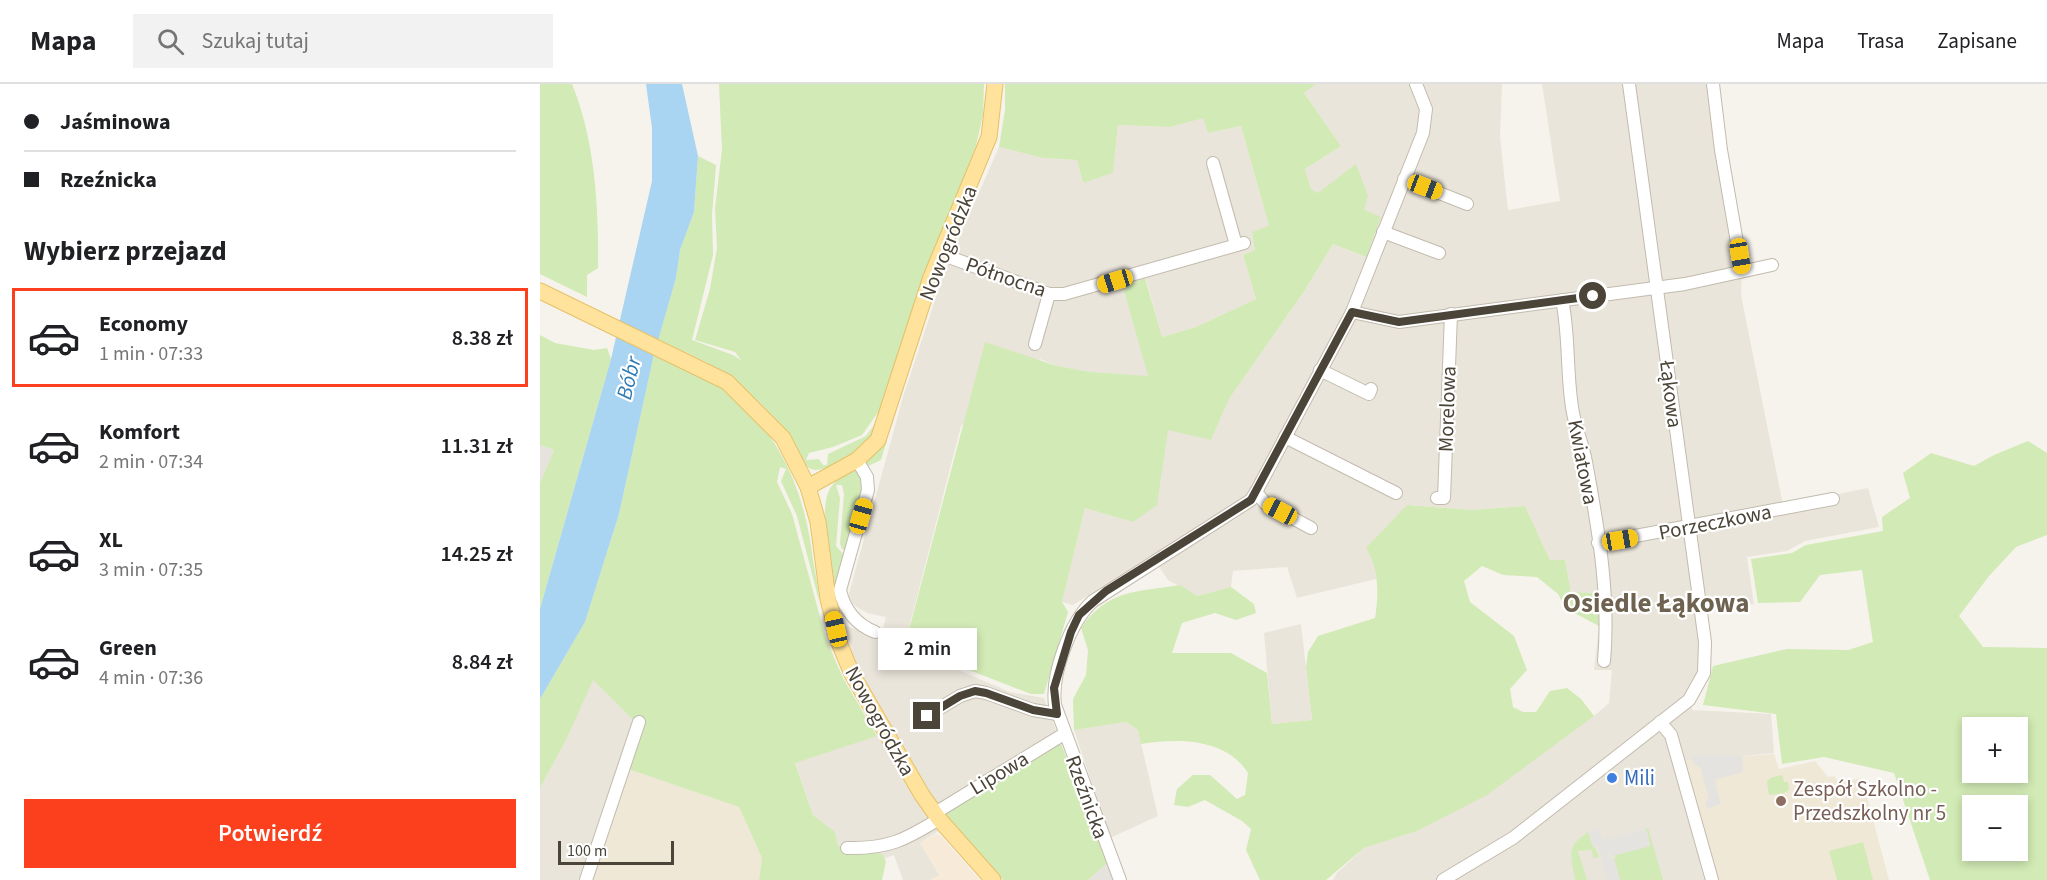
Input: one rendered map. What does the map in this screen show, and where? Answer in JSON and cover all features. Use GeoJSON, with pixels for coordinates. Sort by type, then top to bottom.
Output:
{"type":"FeatureCollection","features":[{"type":"Feature","properties":{"kind":"main road","name":"Nowogródzka"},"geometry":{"type":"LineString","coordinates":[[993,880],[937,816],[878,721],[846,659],[828,599],[818,522],[808,487],[856,460],[878,440],[941,254],[989,137],[994,84]]}},
{"type":"Feature","properties":{"kind":"main road"},"geometry":{"type":"LineString","coordinates":[[540,291],[706,371],[736,390],[772,424],[791,451],[808,487]]}},
{"type":"Feature","properties":{"kind":"street","name":"Rzeźnicka"},"geometry":{"type":"LineString","coordinates":[[1120,880],[1057,714],[1054,698],[1058,675],[1071,632],[1086,607],[1106,591],[1251,500],[1352,312],[1425,126],[1426,109],[1416,84]]}},
{"type":"Feature","properties":{"kind":"street","name":"Łąkowa"},"geometry":{"type":"LineString","coordinates":[[1629,84],[1707,659],[1699,686],[1689,700],[1660,722]]}},
{"type":"Feature","properties":{"kind":"street"},"geometry":{"type":"LineString","coordinates":[[1713,84],[1721,150],[1742,271]]}},
{"type":"Feature","properties":{"kind":"street","name":"Północna"},"geometry":{"type":"LineString","coordinates":[[941,254],[1049,294],[1075,293],[1240,244],[1213,164]]}},
{"type":"Feature","properties":{"kind":"street"},"geometry":{"type":"LineString","coordinates":[[1404,179],[1467,204]]}},
{"type":"Feature","properties":{"kind":"street"},"geometry":{"type":"LineString","coordinates":[[1383,232],[1439,253]]}},
{"type":"Feature","properties":{"kind":"street"},"geometry":{"type":"LineString","coordinates":[[1352,312],[1399,322],[1658,288],[1772,265]]}},
{"type":"Feature","properties":{"kind":"street"},"geometry":{"type":"LineString","coordinates":[[1035,344],[1049,294]]}},
{"type":"Feature","properties":{"kind":"street","name":"Kwiatowa"},"geometry":{"type":"LineString","coordinates":[[1562,300],[1568,328],[1569,376],[1573,413],[1586,460],[1606,601],[1604,660]]}},
{"type":"Feature","properties":{"kind":"street","name":"Morelowa"},"geometry":{"type":"LineString","coordinates":[[1437,498],[1444,498],[1451,314]]}},
{"type":"Feature","properties":{"kind":"street"},"geometry":{"type":"LineString","coordinates":[[1320,370],[1369,394],[1371,389]]}},
{"type":"Feature","properties":{"kind":"street"},"geometry":{"type":"LineString","coordinates":[[1285,437],[1396,493]]}},
{"type":"Feature","properties":{"kind":"street"},"geometry":{"type":"LineString","coordinates":[[856,460],[867,477],[868,490],[840,590],[844,603],[859,626],[875,632]]}},
{"type":"Feature","properties":{"kind":"street"},"geometry":{"type":"LineString","coordinates":[[1256,492],[1265,503],[1311,528]]}},
{"type":"Feature","properties":{"kind":"street","name":"Porzeczkowa"},"geometry":{"type":"LineString","coordinates":[[1598,543],[1688,528],[1833,499]]}},
{"type":"Feature","properties":{"kind":"street"},"geometry":{"type":"LineString","coordinates":[[927,716],[960,696],[975,691],[1033,710],[1057,714]]}},
{"type":"Feature","properties":{"kind":"street"},"geometry":{"type":"LineString","coordinates":[[586,880],[639,722]]}},
{"type":"Feature","properties":{"kind":"street"},"geometry":{"type":"LineString","coordinates":[[1443,880],[1513,838],[1660,722],[1671,735],[1712,880]]}},
{"type":"Feature","properties":{"kind":"street","name":"Lipowa"},"geometry":{"type":"LineString","coordinates":[[847,848],[876,848],[896,844],[1064,734]]}},
{"type":"Feature","properties":{"kind":"shaded area"},"geometry":{"type":"Polygon","coordinates":[[[1316,84],[1502,84],[1500,137],[1508,210],[1560,201],[1542,84],[1712,84],[1742,271],[1741,295],[1783,505],[1868,488],[1879,527],[1805,541],[1787,551],[1747,557],[1754,604],[1698,611],[1701,660],[1692,689],[1692,710],[1771,714],[1774,753],[1682,762],[1715,880],[1333,880],[1337,873],[1364,848],[1417,831],[1594,716],[1609,703],[1612,670],[1594,670],[1599,626],[1597,593],[1571,592],[1565,560],[1550,560],[1525,506],[1472,510],[1407,505],[1375,562],[1376,579],[1297,598],[1287,567],[1233,571],[1231,587],[1197,596],[1168,580],[1151,555],[1073,605],[1062,602],[1085,508],[1133,522],[1168,429],[1211,440],[1229,399],[1305,290],[1333,244],[1365,257],[1318,193],[1311,189],[1305,169],[1341,146],[1304,93],[1316,84]]]}},
{"type":"Feature","properties":{"kind":"shaded area"},"geometry":{"type":"Polygon","coordinates":[[[1203,117],[1208,133],[1241,126],[1269,226],[1256,250],[1243,255],[1256,299],[1196,327],[1162,337],[1146,279],[1124,291],[1149,377],[1091,372],[1057,366],[1040,359],[961,426],[904,647],[1010,692],[1044,698],[1056,730],[951,823],[920,843],[940,876],[929,880],[903,880],[894,855],[885,858],[874,852],[847,851],[838,845],[835,832],[813,815],[795,762],[891,731],[859,671],[845,626],[881,636],[886,617],[867,613],[847,601],[903,397],[945,270],[999,147],[1043,158],[1077,160],[1083,183],[1113,173],[1118,125],[1170,127],[1203,117]]]}},
{"type":"Feature","properties":{"kind":"shaded area"},"geometry":{"type":"Polygon","coordinates":[[[540,445],[554,450],[540,483],[540,445]]]}},
{"type":"Feature","properties":{"kind":"shaded area"},"geometry":{"type":"Polygon","coordinates":[[[1301,624],[1312,720],[1272,724],[1264,633],[1301,624]]]}},
{"type":"Feature","properties":{"kind":"shaded area"},"geometry":{"type":"Polygon","coordinates":[[[592,679],[634,721],[592,880],[540,880],[540,788],[566,740],[592,679]]]}},
{"type":"Feature","properties":{"kind":"shaded area"},"geometry":{"type":"Polygon","coordinates":[[[1126,722],[1138,730],[1158,816],[1110,838],[1074,730],[1126,722]]]}},
{"type":"Feature","properties":{"kind":"shaded area","name":"Zespół Szkolno - Przedszkolny nr 5"},"geometry":{"type":"Polygon","coordinates":[[[1774,754],[1779,769],[1815,761],[1828,777],[1835,776],[1838,783],[1862,778],[1889,880],[1715,880],[1682,761],[1774,754]]]}},
{"type":"Feature","properties":{"kind":"shaded area"},"geometry":{"type":"Polygon","coordinates":[[[1742,755],[1743,772],[1715,780],[1721,804],[1707,809],[1705,802],[1709,799],[1701,770],[1698,765],[1694,765],[1692,756],[1742,755]]]}},
{"type":"Feature","properties":{"kind":"shaded area"},"geometry":{"type":"Polygon","coordinates":[[[628,769],[739,807],[762,858],[759,880],[592,880],[628,769]]]}},
{"type":"Feature","properties":{"kind":"shaded area"},"geometry":{"type":"Polygon","coordinates":[[[1598,828],[1602,840],[1645,829],[1648,834],[1650,846],[1612,856],[1610,850],[1607,852],[1608,859],[1614,858],[1620,880],[1607,880],[1598,844],[1593,848],[1588,832],[1598,828]]]}},
{"type":"Feature","properties":{"kind":"shaded area"},"geometry":{"type":"Polygon","coordinates":[[[936,834],[941,836],[980,880],[929,880],[940,875],[920,843],[936,834]]]}},
{"type":"Feature","properties":{"kind":"shaded area"},"geometry":{"type":"Polygon","coordinates":[[[1107,863],[1115,880],[1088,880],[1107,863]]]}},
{"type":"Feature","properties":{"kind":"green space"},"geometry":{"type":"Polygon","coordinates":[[[540,84],[572,84],[586,128],[594,174],[598,245],[598,268],[587,275],[587,297],[540,274],[540,84]]]}},
{"type":"Feature","properties":{"kind":"green space"},"geometry":{"type":"Polygon","coordinates":[[[719,84],[984,84],[983,114],[976,146],[950,211],[888,398],[862,435],[833,447],[809,453],[806,460],[819,459],[823,465],[827,465],[828,454],[866,436],[881,416],[877,429],[870,439],[854,452],[824,469],[816,470],[806,465],[781,426],[747,392],[707,365],[708,363],[658,339],[676,278],[680,250],[694,212],[698,156],[716,165],[712,215],[713,255],[692,340],[741,360],[735,352],[695,340],[710,289],[717,248],[715,208],[722,150],[719,84]]]}},
{"type":"Feature","properties":{"kind":"green space"},"geometry":{"type":"Polygon","coordinates":[[[1005,84],[1316,84],[1304,93],[1341,146],[1305,169],[1311,189],[1318,193],[1356,164],[1368,196],[1364,210],[1381,217],[1366,257],[1333,244],[1305,290],[1229,399],[1211,440],[1168,430],[1157,505],[1133,522],[1085,508],[1062,602],[1068,612],[1044,694],[1031,694],[905,645],[985,342],[1057,366],[1091,372],[1148,376],[1124,291],[1126,286],[1145,278],[1162,337],[1196,327],[1256,299],[1243,255],[1255,250],[1252,232],[1269,226],[1241,126],[1208,133],[1203,118],[1170,127],[1118,125],[1113,173],[1083,183],[1077,160],[1043,158],[999,147],[1005,110],[1005,84]]]}},
{"type":"Feature","properties":{"kind":"green space"},"geometry":{"type":"Polygon","coordinates":[[[540,335],[555,343],[594,350],[607,348],[611,359],[540,609],[540,483],[554,450],[540,445],[540,335]]]}},
{"type":"Feature","properties":{"kind":"green space"},"geometry":{"type":"Polygon","coordinates":[[[654,354],[706,378],[735,399],[770,437],[784,459],[794,482],[809,533],[819,601],[797,516],[781,481],[786,469],[780,467],[777,482],[792,514],[826,639],[843,678],[877,736],[795,763],[813,815],[835,832],[838,845],[843,848],[883,855],[886,862],[882,880],[759,880],[762,858],[739,807],[628,769],[634,721],[593,680],[566,740],[540,788],[540,699],[585,622],[619,514],[654,354]]]}},
{"type":"Feature","properties":{"kind":"green space"},"geometry":{"type":"Polygon","coordinates":[[[883,439],[887,440],[881,460],[866,467],[866,461],[883,439]]]}},
{"type":"Feature","properties":{"kind":"green space"},"geometry":{"type":"Polygon","coordinates":[[[2028,441],[2047,453],[2047,535],[2016,547],[1989,576],[1959,616],[1983,647],[2047,648],[2047,880],[1930,880],[1894,773],[1824,757],[1782,764],[1776,714],[1703,705],[1713,666],[1787,649],[1848,650],[1873,642],[1862,570],[1820,575],[1800,602],[1758,603],[1751,559],[1792,553],[1806,545],[1883,531],[1882,517],[1910,498],[1903,473],[1931,453],[1974,466],[2028,441]]]}},
{"type":"Feature","properties":{"kind":"green space"},"geometry":{"type":"Polygon","coordinates":[[[855,469],[859,471],[864,486],[846,552],[840,544],[844,494],[842,485],[836,485],[840,498],[836,546],[845,556],[839,621],[828,556],[825,505],[832,485],[843,475],[855,469]]]}},
{"type":"Feature","properties":{"kind":"green space"},"geometry":{"type":"Polygon","coordinates":[[[1407,505],[1472,510],[1525,506],[1550,560],[1565,560],[1571,592],[1597,593],[1599,626],[1565,608],[1558,594],[1537,577],[1503,575],[1482,566],[1464,581],[1470,602],[1514,636],[1527,670],[1510,689],[1513,707],[1523,712],[1536,712],[1550,691],[1567,688],[1581,699],[1594,716],[1487,795],[1417,831],[1364,848],[1326,880],[1260,880],[1246,850],[1251,829],[1242,821],[1205,800],[1188,807],[1174,805],[1177,789],[1193,775],[1210,775],[1237,799],[1245,795],[1248,773],[1239,761],[1214,747],[1200,743],[1170,741],[1141,744],[1138,730],[1126,722],[1074,730],[1073,699],[1086,675],[1088,650],[1081,628],[1102,606],[1113,599],[1137,591],[1180,585],[1197,596],[1231,587],[1254,604],[1256,613],[1236,620],[1215,613],[1182,623],[1172,653],[1231,653],[1267,673],[1272,724],[1312,720],[1306,667],[1308,652],[1318,636],[1375,618],[1376,573],[1366,548],[1407,505]]]}},
{"type":"Feature","properties":{"kind":"green space"},"geometry":{"type":"Polygon","coordinates":[[[1060,741],[1107,863],[1088,880],[1003,880],[944,815],[944,810],[1060,741]]]}},
{"type":"Feature","properties":{"kind":"green space"},"geometry":{"type":"Polygon","coordinates":[[[1782,775],[1784,782],[1788,782],[1789,790],[1769,795],[1767,782],[1770,778],[1782,775]]]}},
{"type":"Feature","properties":{"kind":"green space"},"geometry":{"type":"Polygon","coordinates":[[[1648,828],[1663,880],[1620,880],[1614,858],[1617,856],[1612,856],[1650,846],[1645,829],[1648,828]]]}},
{"type":"Feature","properties":{"kind":"green space"},"geometry":{"type":"Polygon","coordinates":[[[1588,832],[1599,857],[1593,858],[1592,850],[1578,851],[1587,880],[1575,880],[1571,853],[1575,843],[1588,832]]]}},
{"type":"Feature","properties":{"kind":"green space"},"geometry":{"type":"Polygon","coordinates":[[[1863,842],[1873,880],[1837,880],[1829,851],[1863,842]]]}},
{"type":"Feature","properties":{"kind":"water","name":"Bóbr"},"geometry":{"type":"Polygon","coordinates":[[[646,84],[682,84],[698,156],[694,212],[680,250],[676,278],[654,354],[619,514],[585,622],[540,699],[540,609],[611,359],[652,181],[652,128],[646,84]]]}},
{"type":"Feature","properties":{"kind":"place","name":"Mili"},"geometry":{"type":"Point","coordinates":[1612,778]}},
{"type":"Feature","properties":{"kind":"place","name":"Zespół Szkolno - Przedszkolny nr 5"},"geometry":{"type":"Point","coordinates":[1781,801]}},
{"type":"Feature","properties":{"kind":"district","name":"Osiedle Łąkowa"},"geometry":{"type":"Point","coordinates":[1656,603]}},
{"type":"Feature","properties":{"kind":"route"},"geometry":{"type":"LineString","coordinates":[[927,716],[965,693],[975,691],[1024,708],[1057,714],[1054,688],[1074,623],[1079,615],[1106,591],[1251,500],[1352,312],[1370,318],[1399,322],[1593,296]]}}]}
